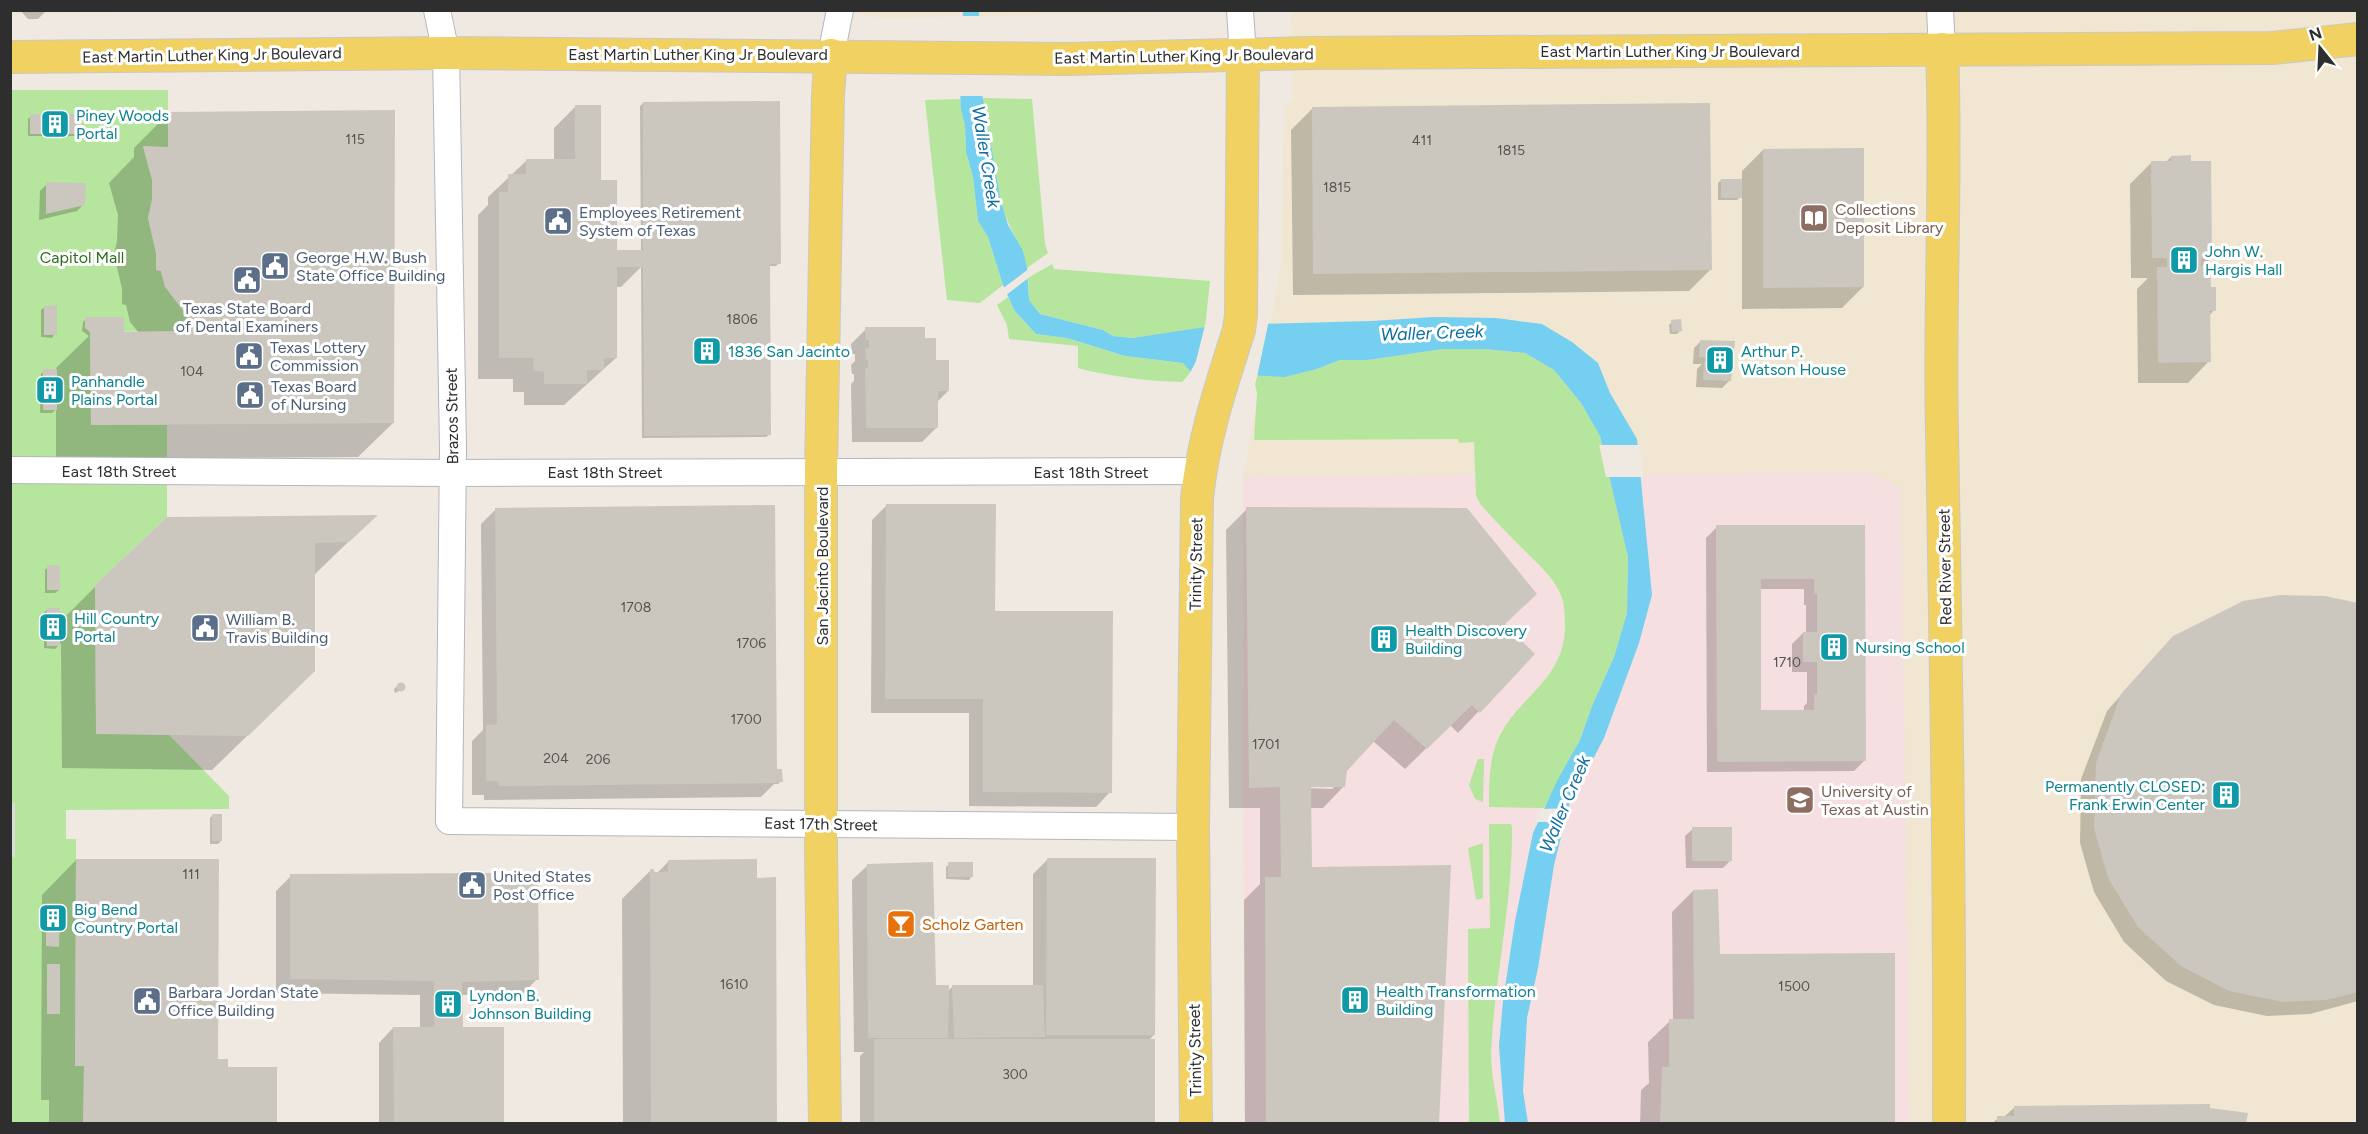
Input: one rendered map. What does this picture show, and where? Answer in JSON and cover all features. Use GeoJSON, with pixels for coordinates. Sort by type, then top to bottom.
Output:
{"type":"FeatureCollection","features":[{"type":"Feature","properties":{"kind":"main road","name":"East Martin Luther King Jr Boulevard"},"geometry":{"type":"LineString","coordinates":[[10,57],[446,53],[1067,59],[1320,53],[2272,48],[2358,39]]}},
{"type":"Feature","properties":{"kind":"main road","name":"Red River Street"},"geometry":{"type":"LineString","coordinates":[[1942,49],[1944,120],[1942,412],[1950,836],[1949,1124]]}},
{"type":"Feature","properties":{"kind":"main road","name":"San Jacinto Boulevard"},"geometry":{"type":"LineString","coordinates":[[825,1124],[821,471],[828,94],[831,55]]}},
{"type":"Feature","properties":{"kind":"main road","name":"Trinity Street"},"geometry":{"type":"LineString","coordinates":[[1196,1124],[1193,827],[1197,498],[1199,471],[1209,427],[1239,330],[1241,315],[1242,56]]}},
{"type":"Feature","properties":{"kind":"street","name":"Brazos Street"},"geometry":{"type":"LineString","coordinates":[[437,10],[446,53],[453,473],[449,821]]}},
{"type":"Feature","properties":{"kind":"street","name":"San Jacinto Boulevard"},"geometry":{"type":"LineString","coordinates":[[831,55],[840,10]]}},
{"type":"Feature","properties":{"kind":"street","name":"Trinity Street"},"geometry":{"type":"LineString","coordinates":[[1240,10],[1242,56]]}},
{"type":"Feature","properties":{"kind":"street","name":"Red River Street"},"geometry":{"type":"LineString","coordinates":[[1940,10],[1942,49]]}},
{"type":"Feature","properties":{"kind":"street","name":"East 18th Street"},"geometry":{"type":"LineString","coordinates":[[10,470],[453,473],[1199,471]]}},
{"type":"Feature","properties":{"kind":"street","name":"East 17th Street"},"geometry":{"type":"LineString","coordinates":[[449,821],[1193,827]]}},
{"type":"Feature","properties":{"kind":"shaded area"},"geometry":{"type":"Polygon","coordinates":[[[11,10],[209,10],[209,11],[11,14],[11,10]]]}},
{"type":"Feature","properties":{"kind":"shaded area"},"geometry":{"type":"Polygon","coordinates":[[[832,11],[1223,11],[885,18],[832,11]]]}},
{"type":"Feature","properties":{"kind":"shaded area","name":"University of Texas at Austin"},"geometry":{"type":"Polygon","coordinates":[[[1291,11],[2357,11],[2357,1123],[1244,1124],[1243,477],[1281,265],[1284,106],[1293,101],[1291,11]]]}},
{"type":"Feature","properties":{"kind":"shaded area"},"geometry":{"type":"Polygon","coordinates":[[[1869,472],[1901,489],[1909,1123],[1244,1123],[1243,477],[1869,472]]]}},
{"type":"Feature","properties":{"kind":"shaded area"},"geometry":{"type":"Polygon","coordinates":[[[11,803],[15,803],[15,857],[11,857],[11,803]]]}},
{"type":"Feature","properties":{"kind":"green space","name":"Capitol Mall"},"geometry":{"type":"Polygon","coordinates":[[[11,90],[168,90],[168,147],[143,147],[152,180],[153,195],[148,218],[156,253],[156,270],[161,271],[167,289],[187,316],[192,331],[90,332],[91,425],[167,425],[167,517],[95,585],[96,733],[169,735],[229,796],[229,809],[66,810],[66,839],[76,839],[75,1065],[84,1066],[83,1123],[11,1124],[11,90]]]}},
{"type":"Feature","properties":{"kind":"green space"},"geometry":{"type":"Polygon","coordinates":[[[982,98],[1032,99],[1045,244],[1048,253],[1027,268],[1000,199],[982,98]]]}},
{"type":"Feature","properties":{"kind":"green space"},"geometry":{"type":"Polygon","coordinates":[[[960,99],[965,125],[966,152],[973,177],[978,221],[988,237],[1003,285],[980,303],[947,300],[925,100],[960,99]]]}},
{"type":"Feature","properties":{"kind":"green space"},"geometry":{"type":"Polygon","coordinates":[[[1052,264],[1054,269],[1210,281],[1205,328],[1132,338],[1113,336],[1103,330],[1040,314],[1029,300],[1028,278],[1052,264]]]}},
{"type":"Feature","properties":{"kind":"green space"},"geometry":{"type":"Polygon","coordinates":[[[1008,297],[1014,310],[1036,334],[1067,338],[1125,356],[1183,363],[1191,372],[1182,382],[1130,378],[1078,368],[1078,346],[1009,339],[1007,325],[997,305],[1008,297]]]}},
{"type":"Feature","properties":{"kind":"green space"},"geometry":{"type":"Polygon","coordinates":[[[1443,349],[1484,349],[1525,353],[1554,370],[1581,403],[1600,436],[1617,506],[1628,557],[1627,613],[1614,657],[1580,740],[1544,808],[1489,807],[1490,775],[1496,744],[1504,728],[1538,688],[1557,661],[1563,644],[1564,606],[1560,593],[1551,578],[1486,511],[1476,496],[1474,442],[1459,443],[1458,439],[1254,440],[1257,393],[1255,384],[1258,374],[1285,377],[1317,369],[1340,360],[1368,360],[1443,349]]]}},
{"type":"Feature","properties":{"kind":"green space"},"geometry":{"type":"Polygon","coordinates":[[[1478,759],[1484,759],[1483,802],[1475,799],[1469,785],[1478,759]]]}},
{"type":"Feature","properties":{"kind":"green space"},"geometry":{"type":"Polygon","coordinates":[[[1489,824],[1511,824],[1512,827],[1510,884],[1491,1055],[1500,1123],[1469,1123],[1468,929],[1490,928],[1489,824]]]}},
{"type":"Feature","properties":{"kind":"green space"},"geometry":{"type":"Polygon","coordinates":[[[1483,843],[1483,898],[1476,900],[1468,848],[1483,843]]]}},
{"type":"Feature","properties":{"kind":"water","name":"Waller Creek"},"geometry":{"type":"Polygon","coordinates":[[[963,11],[979,11],[980,82],[1000,198],[1008,225],[1023,251],[1027,268],[1029,300],[1040,314],[1103,330],[1113,336],[1132,338],[1219,325],[1434,317],[1496,318],[1542,324],[1572,342],[1598,363],[1610,393],[1637,439],[1652,595],[1639,643],[1604,738],[1569,805],[1554,865],[1538,968],[1527,1018],[1523,1091],[1528,1123],[1505,1123],[1499,1046],[1515,921],[1533,833],[1557,781],[1580,740],[1614,657],[1627,613],[1628,557],[1600,436],[1581,403],[1554,370],[1525,353],[1484,349],[1443,349],[1368,360],[1340,360],[1317,369],[1285,377],[1191,372],[1183,363],[1125,356],[1067,338],[1036,334],[1014,310],[1003,285],[988,237],[978,221],[961,109],[959,76],[963,11]]]}},
{"type":"Feature","properties":{"kind":"pier"},"geometry":{"type":"Polygon","coordinates":[[[960,16],[982,16],[981,51],[985,96],[957,96],[955,44],[959,33],[960,16]]]}},
{"type":"Feature","properties":{"kind":"pier"},"geometry":{"type":"Polygon","coordinates":[[[1030,268],[1031,276],[1005,296],[1002,289],[1030,268]]]}},
{"type":"Feature","properties":{"kind":"pier"},"geometry":{"type":"Polygon","coordinates":[[[1269,320],[1257,377],[1189,375],[1196,361],[1205,325],[1219,322],[1269,320]]]}},
{"type":"Feature","properties":{"kind":"pier"},"geometry":{"type":"Polygon","coordinates":[[[1599,445],[1640,445],[1643,477],[1606,477],[1599,445]]]}},
{"type":"Feature","properties":{"kind":"pier"},"geometry":{"type":"Polygon","coordinates":[[[1572,808],[1568,822],[1534,822],[1541,809],[1572,808]]]}},
{"type":"Feature","properties":{"kind":"building","name":"1836 San Jacinto"},"geometry":{"type":"Polygon","coordinates":[[[780,101],[781,264],[770,264],[771,435],[644,436],[643,267],[617,267],[617,358],[604,358],[604,370],[587,370],[587,384],[544,384],[544,372],[534,371],[533,358],[499,358],[499,192],[508,192],[508,174],[526,174],[526,159],[575,159],[575,105],[601,105],[601,180],[617,180],[617,250],[643,250],[643,102],[780,101]]]}},
{"type":"Feature","properties":{"kind":"building"},"geometry":{"type":"Polygon","coordinates":[[[1710,103],[1712,270],[1313,274],[1312,107],[1710,103]]]}},
{"type":"Feature","properties":{"kind":"building","name":"George H.W. Bush State Office Building"},"geometry":{"type":"Polygon","coordinates":[[[395,110],[394,423],[91,425],[90,332],[85,328],[85,317],[124,317],[124,332],[192,331],[191,324],[183,310],[165,287],[161,271],[156,270],[156,253],[148,218],[152,200],[152,180],[143,146],[168,147],[168,112],[395,110]]]}},
{"type":"Feature","properties":{"kind":"building","name":"Piney Woods Portal"},"geometry":{"type":"Polygon","coordinates":[[[30,114],[80,114],[80,134],[30,134],[30,114]]]}},
{"type":"Feature","properties":{"kind":"building","name":"Collections Deposit Library"},"geometry":{"type":"Polygon","coordinates":[[[1864,148],[1864,287],[1763,288],[1763,149],[1864,148]]]}},
{"type":"Feature","properties":{"kind":"building","name":"John W. Hargis Hall"},"geometry":{"type":"Polygon","coordinates":[[[2191,155],[2191,161],[2211,161],[2212,259],[2201,259],[2201,267],[2210,267],[2211,287],[2216,287],[2216,311],[2210,311],[2211,362],[2158,363],[2157,267],[2167,267],[2167,258],[2152,258],[2151,161],[2171,161],[2171,156],[2191,155]]]}},
{"type":"Feature","properties":{"kind":"building"},"geometry":{"type":"Polygon","coordinates":[[[1721,179],[1742,179],[1742,198],[1721,198],[1721,179]]]}},
{"type":"Feature","properties":{"kind":"building"},"geometry":{"type":"Polygon","coordinates":[[[46,182],[86,183],[85,205],[46,214],[46,182]]]}},
{"type":"Feature","properties":{"kind":"building"},"geometry":{"type":"Polygon","coordinates":[[[57,305],[57,335],[44,335],[44,306],[57,305]]]}},
{"type":"Feature","properties":{"kind":"building"},"geometry":{"type":"Polygon","coordinates":[[[1681,319],[1682,331],[1672,332],[1671,320],[1681,319]]]}},
{"type":"Feature","properties":{"kind":"building"},"geometry":{"type":"Polygon","coordinates":[[[865,327],[925,327],[925,338],[936,338],[936,360],[949,360],[949,391],[938,391],[938,428],[866,428],[865,368],[868,368],[868,360],[866,360],[865,348],[869,348],[869,340],[866,340],[865,327]]]}},
{"type":"Feature","properties":{"kind":"building","name":"Arthur P. Watson House"},"geometry":{"type":"Polygon","coordinates":[[[1700,340],[1735,341],[1731,381],[1703,380],[1704,361],[1709,361],[1709,358],[1699,357],[1700,340]]]}},
{"type":"Feature","properties":{"kind":"building","name":"Panhandle Plains Portal"},"geometry":{"type":"Polygon","coordinates":[[[43,369],[57,369],[57,410],[43,410],[43,369]]]}},
{"type":"Feature","properties":{"kind":"building"},"geometry":{"type":"Polygon","coordinates":[[[886,504],[996,504],[995,611],[1113,611],[1112,793],[983,792],[983,699],[885,699],[886,504]]]}},
{"type":"Feature","properties":{"kind":"building"},"geometry":{"type":"Polygon","coordinates":[[[775,505],[777,769],[782,769],[783,782],[778,782],[778,774],[777,783],[499,786],[498,781],[486,781],[486,725],[497,724],[495,508],[775,505]]]}},
{"type":"Feature","properties":{"kind":"building"},"geometry":{"type":"Polygon","coordinates":[[[1246,507],[1467,508],[1537,594],[1505,624],[1535,654],[1480,713],[1472,705],[1427,749],[1394,720],[1347,771],[1345,787],[1311,787],[1312,867],[1451,865],[1439,1124],[1266,1124],[1265,877],[1281,877],[1280,787],[1249,788],[1246,507]]]}},
{"type":"Feature","properties":{"kind":"building","name":"William B. Travis Building"},"geometry":{"type":"Polygon","coordinates":[[[378,515],[349,542],[315,543],[315,671],[248,736],[96,734],[95,585],[167,517],[378,515]]]}},
{"type":"Feature","properties":{"kind":"building","name":"Nursing School"},"geometry":{"type":"Polygon","coordinates":[[[1716,525],[1865,525],[1866,761],[1717,762],[1716,525]],[[1761,579],[1761,710],[1814,710],[1814,694],[1817,694],[1817,662],[1803,662],[1803,632],[1817,632],[1817,594],[1814,594],[1814,579],[1761,579]]]}},
{"type":"Feature","properties":{"kind":"building"},"geometry":{"type":"Polygon","coordinates":[[[47,565],[60,565],[60,590],[47,590],[47,565]]]}},
{"type":"Feature","properties":{"kind":"building","name":"Permanently CLOSED: Frank Erwin Center"},"geometry":{"type":"Polygon","coordinates":[[[2280,595],[2325,596],[2358,603],[2358,992],[2326,1000],[2283,1002],[2229,991],[2181,966],[2138,927],[2108,878],[2094,828],[2096,763],[2121,694],[2173,636],[2243,601],[2280,595]]]}},
{"type":"Feature","properties":{"kind":"building","name":"Hill Country Portal"},"geometry":{"type":"Polygon","coordinates":[[[47,608],[60,608],[60,646],[47,646],[47,608]]]}},
{"type":"Feature","properties":{"kind":"building"},"geometry":{"type":"Polygon","coordinates":[[[401,682],[406,687],[401,692],[396,687],[401,682]]]}},
{"type":"Feature","properties":{"kind":"building"},"geometry":{"type":"Polygon","coordinates":[[[212,814],[222,814],[222,841],[212,841],[212,814]]]}},
{"type":"Feature","properties":{"kind":"building"},"geometry":{"type":"Polygon","coordinates":[[[1692,827],[1732,827],[1732,861],[1692,861],[1692,827]]]}},
{"type":"Feature","properties":{"kind":"building"},"geometry":{"type":"Polygon","coordinates":[[[1047,858],[1156,858],[1155,1035],[1046,1035],[1047,858]]]}},
{"type":"Feature","properties":{"kind":"building","name":"Barbara Jordan State Office Building"},"geometry":{"type":"Polygon","coordinates":[[[76,859],[219,859],[218,1059],[228,1059],[228,1067],[277,1067],[277,1124],[83,1124],[84,1066],[75,1066],[76,859]]]}},
{"type":"Feature","properties":{"kind":"building"},"geometry":{"type":"Polygon","coordinates":[[[757,859],[757,878],[776,877],[777,1124],[651,1124],[650,869],[655,872],[668,872],[668,860],[757,859]]]}},
{"type":"Feature","properties":{"kind":"building","name":"Scholz Garten"},"geometry":{"type":"Polygon","coordinates":[[[933,862],[936,985],[949,985],[948,1038],[868,1038],[867,864],[933,862]]]}},
{"type":"Feature","properties":{"kind":"building"},"geometry":{"type":"Polygon","coordinates":[[[948,862],[973,862],[973,877],[948,877],[948,862]]]}},
{"type":"Feature","properties":{"kind":"building","name":"Lyndon B. Johnson Building"},"geometry":{"type":"Polygon","coordinates":[[[538,873],[539,980],[462,982],[463,1027],[504,1027],[504,1124],[394,1124],[393,1027],[434,1027],[434,981],[290,979],[290,874],[538,873]]]}},
{"type":"Feature","properties":{"kind":"building"},"geometry":{"type":"Polygon","coordinates":[[[1718,889],[1720,954],[1895,953],[1895,1124],[1660,1124],[1662,1067],[1669,1067],[1669,1019],[1694,1019],[1693,890],[1718,889]]]}},
{"type":"Feature","properties":{"kind":"building","name":"Big Bend Country Portal"},"geometry":{"type":"Polygon","coordinates":[[[46,908],[60,908],[59,947],[46,946],[46,908]]]}},
{"type":"Feature","properties":{"kind":"building"},"geometry":{"type":"Polygon","coordinates":[[[47,964],[60,964],[60,1014],[47,1014],[47,964]]]}},
{"type":"Feature","properties":{"kind":"building"},"geometry":{"type":"Polygon","coordinates":[[[952,985],[1043,985],[1045,1037],[954,1038],[952,985]]]}},
{"type":"Feature","properties":{"kind":"building"},"geometry":{"type":"Polygon","coordinates":[[[874,1039],[1155,1039],[1155,1124],[874,1124],[874,1039]]]}},
{"type":"Feature","properties":{"kind":"building"},"geometry":{"type":"Polygon","coordinates":[[[2210,1104],[2210,1108],[2248,1113],[2246,1124],[1997,1124],[1997,1116],[2014,1116],[2014,1106],[2210,1104]]]}},
{"type":"Feature","properties":{"kind":"place","name":"Piney Woods Portal"},"geometry":{"type":"Point","coordinates":[55,124]}},
{"type":"Feature","properties":{"kind":"place","name":"Collections Deposit Library"},"geometry":{"type":"Point","coordinates":[1814,218]}},
{"type":"Feature","properties":{"kind":"place","name":"Employees Retirement System of Texas"},"geometry":{"type":"Point","coordinates":[558,221]}},
{"type":"Feature","properties":{"kind":"place","name":"John W. Hargis Hall"},"geometry":{"type":"Point","coordinates":[2184,260]}},
{"type":"Feature","properties":{"kind":"place","name":"George H.W. Bush State Office Building"},"geometry":{"type":"Point","coordinates":[275,266]}},
{"type":"Feature","properties":{"kind":"place","name":"Texas State Board of Dental Examiners"},"geometry":{"type":"Point","coordinates":[247,280]}},
{"type":"Feature","properties":{"kind":"place","name":"1836 San Jacinto"},"geometry":{"type":"Point","coordinates":[707,351]}},
{"type":"Feature","properties":{"kind":"place","name":"Texas Lottery Commission"},"geometry":{"type":"Point","coordinates":[249,356]}},
{"type":"Feature","properties":{"kind":"place","name":"Arthur P. Watson House"},"geometry":{"type":"Point","coordinates":[1720,360]}},
{"type":"Feature","properties":{"kind":"place","name":"Panhandle Plains Portal"},"geometry":{"type":"Point","coordinates":[50,390]}},
{"type":"Feature","properties":{"kind":"place","name":"Texas Board of Nursing"},"geometry":{"type":"Point","coordinates":[250,395]}},
{"type":"Feature","properties":{"kind":"place","name":"Hill Country Portal"},"geometry":{"type":"Point","coordinates":[53,627]}},
{"type":"Feature","properties":{"kind":"place","name":"William B. Travis Building"},"geometry":{"type":"Point","coordinates":[205,628]}},
{"type":"Feature","properties":{"kind":"place","name":"Health Discovery Building"},"geometry":{"type":"Point","coordinates":[1384,639]}},
{"type":"Feature","properties":{"kind":"place","name":"Nursing School"},"geometry":{"type":"Point","coordinates":[1834,647]}},
{"type":"Feature","properties":{"kind":"place","name":"Permanently CLOSED: Frank Erwin Center"},"geometry":{"type":"Point","coordinates":[2226,795]}},
{"type":"Feature","properties":{"kind":"place","name":"University of Texas at Austin"},"geometry":{"type":"Point","coordinates":[1800,800]}},
{"type":"Feature","properties":{"kind":"place","name":"United States Post Office"},"geometry":{"type":"Point","coordinates":[472,885]}},
{"type":"Feature","properties":{"kind":"place","name":"Big Bend Country Portal"},"geometry":{"type":"Point","coordinates":[53,918]}},
{"type":"Feature","properties":{"kind":"place","name":"Scholz Garten"},"geometry":{"type":"Point","coordinates":[901,924]}},
{"type":"Feature","properties":{"kind":"place","name":"Health Transformation Building"},"geometry":{"type":"Point","coordinates":[1355,1000]}},
{"type":"Feature","properties":{"kind":"place","name":"Barbara Jordan State Office Building"},"geometry":{"type":"Point","coordinates":[147,1001]}},
{"type":"Feature","properties":{"kind":"place","name":"Lyndon B. Johnson Building"},"geometry":{"type":"Point","coordinates":[448,1004]}}]}
